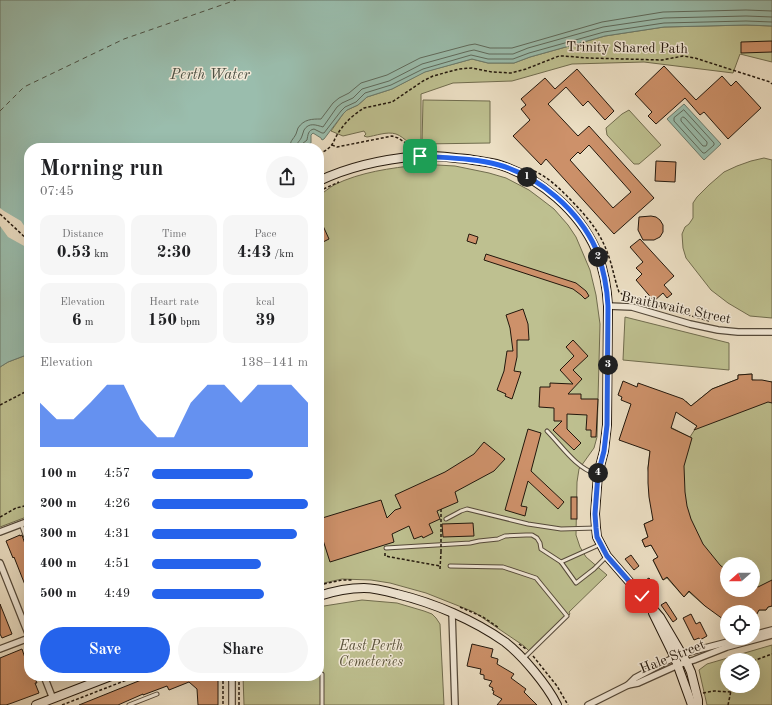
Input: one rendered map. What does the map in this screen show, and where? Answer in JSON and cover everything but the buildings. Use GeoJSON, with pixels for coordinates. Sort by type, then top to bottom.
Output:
{"type":"FeatureCollection","features":[{"type":"Feature","properties":{"kind":"street"},"geometry":{"type":"LineString","coordinates":[[324,179],[339,172],[362,165],[420,156],[478,161],[500,165],[539,184],[559,200],[577,219],[596,250],[607,290],[607,425],[604,451],[598,474],[595,514],[597,537],[610,559],[650,605],[678,659],[692,705]]}},
{"type":"Feature","properties":{"kind":"street","name":"Braithwaite Street"},"geometry":{"type":"LineString","coordinates":[[608,306],[632,307],[690,324],[729,332],[772,333]]}},
{"type":"Feature","properties":{"kind":"street"},"geometry":{"type":"LineString","coordinates":[[0,532],[24,523]]}},
{"type":"Feature","properties":{"kind":"street"},"geometry":{"type":"LineString","coordinates":[[0,563],[24,624]]}},
{"type":"Feature","properties":{"kind":"street"},"geometry":{"type":"LineString","coordinates":[[324,594],[334,591],[365,588],[392,592],[434,605],[472,622],[505,643],[522,659],[548,689],[557,705]]}},
{"type":"Feature","properties":{"kind":"street"},"geometry":{"type":"LineString","coordinates":[[452,614],[455,705]]}},
{"type":"Feature","properties":{"kind":"street"},"geometry":{"type":"LineString","coordinates":[[760,633],[772,630]]}},
{"type":"Feature","properties":{"kind":"street","name":"Hale Street"},"geometry":{"type":"LineString","coordinates":[[687,662],[727,647],[772,635]]}},
{"type":"Feature","properties":{"kind":"street"},"geometry":{"type":"LineString","coordinates":[[0,649],[24,639]]}},
{"type":"Feature","properties":{"kind":"street","name":"Hale Street"},"geometry":{"type":"LineString","coordinates":[[588,705],[628,685],[638,683],[678,659],[721,645]]}},
{"type":"Feature","properties":{"kind":"street"},"geometry":{"type":"LineString","coordinates":[[678,659],[687,662],[691,672],[698,705]]}},
{"type":"Feature","properties":{"kind":"street"},"geometry":{"type":"LineString","coordinates":[[46,681],[53,699]]}},
{"type":"Feature","properties":{"kind":"street"},"geometry":{"type":"LineString","coordinates":[[36,705],[98,681]]}},
{"type":"Feature","properties":{"kind":"street"},"geometry":{"type":"LineString","coordinates":[[232,681],[232,705]]}},
{"type":"Feature","properties":{"kind":"lane"},"geometry":{"type":"LineString","coordinates":[[547,431],[578,464],[598,474]]}},
{"type":"Feature","properties":{"kind":"lane"},"geometry":{"type":"LineString","coordinates":[[446,519],[461,510],[467,509],[525,523],[561,529],[596,528]]}},
{"type":"Feature","properties":{"kind":"lane"},"geometry":{"type":"LineString","coordinates":[[21,524],[24,532]]}},
{"type":"Feature","properties":{"kind":"lane"},"geometry":{"type":"LineString","coordinates":[[386,548],[470,543],[498,539],[505,536],[532,535],[537,538],[541,549],[561,562],[576,583],[594,570],[604,559],[610,559]]}},
{"type":"Feature","properties":{"kind":"lane"},"geometry":{"type":"LineString","coordinates":[[561,562],[600,544]]}},
{"type":"Feature","properties":{"kind":"lane"},"geometry":{"type":"LineString","coordinates":[[450,566],[503,567],[536,578],[561,608],[567,616],[522,659]]}},
{"type":"Feature","properties":{"kind":"lane"},"geometry":{"type":"LineString","coordinates":[[322,681],[322,705]]}},
{"type":"Feature","properties":{"kind":"lane"},"geometry":{"type":"LineString","coordinates":[[128,705],[157,694]]}},
{"type":"Feature","properties":{"kind":"path","name":"Trinity Shared Path"},"geometry":{"type":"LineString","coordinates":[[324,151],[332,145],[341,127],[364,108],[392,102],[433,76],[459,69],[472,68],[492,72],[511,73],[526,69],[559,56],[662,60],[683,56],[695,58],[770,82],[772,84]]}},
{"type":"Feature","properties":{"kind":"path"},"geometry":{"type":"LineString","coordinates":[[332,145],[337,147],[392,136],[418,150]]}},
{"type":"Feature","properties":{"kind":"path"},"geometry":{"type":"LineString","coordinates":[[532,170],[555,184],[581,209],[592,223],[608,256],[619,292],[712,322]]}},
{"type":"Feature","properties":{"kind":"path"},"geometry":{"type":"LineString","coordinates":[[324,189],[342,180]]}},
{"type":"Feature","properties":{"kind":"path"},"geometry":{"type":"LineString","coordinates":[[0,214],[24,236]]}},
{"type":"Feature","properties":{"kind":"path"},"geometry":{"type":"LineString","coordinates":[[0,405],[24,393]]}},
{"type":"Feature","properties":{"kind":"path"},"geometry":{"type":"LineString","coordinates":[[0,517],[16,508],[24,506]]}},
{"type":"Feature","properties":{"kind":"path"},"geometry":{"type":"LineString","coordinates":[[385,556],[440,567],[441,509]]}},
{"type":"Feature","properties":{"kind":"path"},"geometry":{"type":"LineString","coordinates":[[760,658],[772,654]]}},
{"type":"Feature","properties":{"kind":"path"},"geometry":{"type":"LineString","coordinates":[[62,705],[124,681]]}},
{"type":"Feature","properties":{"kind":"path"},"geometry":{"type":"LineString","coordinates":[[223,681],[223,705]]}},
{"type":"Feature","properties":{"kind":"path"},"geometry":{"type":"LineString","coordinates":[[239,681],[239,705]]}},
{"type":"Feature","properties":{"kind":"path"},"geometry":{"type":"LineString","coordinates":[[702,694],[714,691],[720,691]]}},
{"type":"Feature","properties":{"kind":"path"},"geometry":{"type":"LineString","coordinates":[[728,705],[731,693]]}},
{"type":"Feature","properties":{"kind":"green space"},"geometry":{"type":"Polygon","coordinates":[[[746,25],[772,26],[772,62],[740,54],[733,73],[644,62],[572,64],[512,81],[453,83],[421,94],[421,148],[417,148],[399,135],[392,133],[367,137],[364,136],[366,134],[364,131],[343,136],[331,131],[347,110],[358,105],[367,97],[392,89],[424,72],[472,59],[488,63],[514,63],[530,57],[605,36],[664,27],[746,25]]]}},
{"type":"Feature","properties":{"kind":"green space"},"geometry":{"type":"Polygon","coordinates":[[[423,100],[490,101],[490,143],[422,144],[423,100]]]}},
{"type":"Feature","properties":{"kind":"green space"},"geometry":{"type":"Polygon","coordinates":[[[629,110],[661,145],[639,164],[634,164],[607,135],[606,128],[629,110]]]}},
{"type":"Feature","properties":{"kind":"green space"},"geometry":{"type":"Polygon","coordinates":[[[764,158],[772,160],[772,318],[750,316],[728,303],[711,290],[686,258],[683,248],[682,234],[685,227],[693,218],[693,203],[709,185],[724,172],[751,161],[764,158]]]}},
{"type":"Feature","properties":{"kind":"green space"},"geometry":{"type":"Polygon","coordinates":[[[419,165],[455,166],[506,178],[529,190],[554,209],[576,237],[590,270],[596,295],[600,324],[597,437],[594,448],[579,469],[577,482],[576,535],[580,547],[586,557],[607,575],[569,612],[570,614],[530,652],[524,646],[474,612],[426,593],[390,583],[371,580],[342,579],[324,583],[324,192],[334,185],[354,177],[387,169],[419,165]]]}},
{"type":"Feature","properties":{"kind":"green space"},"geometry":{"type":"Polygon","coordinates":[[[625,317],[729,343],[729,370],[623,360],[625,317]]]}},
{"type":"Feature","properties":{"kind":"green space"},"geometry":{"type":"Polygon","coordinates":[[[24,356],[24,518],[0,527],[0,367],[24,356]]]}},
{"type":"Feature","properties":{"kind":"green space"},"geometry":{"type":"Polygon","coordinates":[[[752,374],[752,380],[772,382],[772,606],[768,607],[766,610],[760,610],[760,605],[720,605],[720,610],[705,606],[689,592],[684,597],[667,578],[663,580],[653,560],[658,557],[651,545],[645,547],[642,540],[648,537],[644,524],[653,520],[655,526],[648,468],[653,436],[658,421],[690,437],[697,426],[678,413],[686,401],[691,406],[712,389],[738,379],[738,375],[752,374]]]}},
{"type":"Feature","properties":{"kind":"green space","name":"East Perth Cemeteries"},"geometry":{"type":"Polygon","coordinates":[[[362,600],[397,603],[432,614],[440,624],[444,705],[244,705],[243,681],[324,681],[324,606],[362,600]]]}},
{"type":"Feature","properties":{"kind":"green space"},"geometry":{"type":"Polygon","coordinates":[[[772,645],[772,705],[707,705],[699,670],[707,664],[720,660],[720,693],[760,693],[760,653],[745,653],[772,645]]]}},
{"type":"Feature","properties":{"kind":"water","name":"Perth Water"},"geometry":{"type":"Polygon","coordinates":[[[0,0],[772,0],[772,26],[746,25],[664,27],[605,36],[530,57],[514,63],[488,63],[472,59],[425,72],[392,89],[367,97],[358,105],[347,110],[324,139],[322,140],[313,133],[311,135],[311,143],[24,143],[24,356],[0,367],[0,0]]]}},
{"type":"Feature","properties":{"kind":"water"},"geometry":{"type":"Polygon","coordinates":[[[684,104],[721,144],[704,160],[667,119],[684,104]]]}},
{"type":"Feature","properties":{"kind":"pier"},"geometry":{"type":"Polygon","coordinates":[[[0,208],[21,221],[24,226],[24,246],[8,237],[0,226],[0,208]]]}},
{"type":"Feature","properties":{"kind":"ferry route"},"geometry":{"type":"LineString","coordinates":[[0,111],[24,87],[124,39],[236,0]]}},
{"type":"Feature","properties":{"kind":"route"},"geometry":{"type":"LineString","coordinates":[[420,156],[478,161],[500,165],[521,174],[539,184],[559,200],[577,219],[596,250],[607,290],[608,306],[607,425],[604,451],[598,474],[595,514],[597,537],[607,556],[642,596]]}}]}
